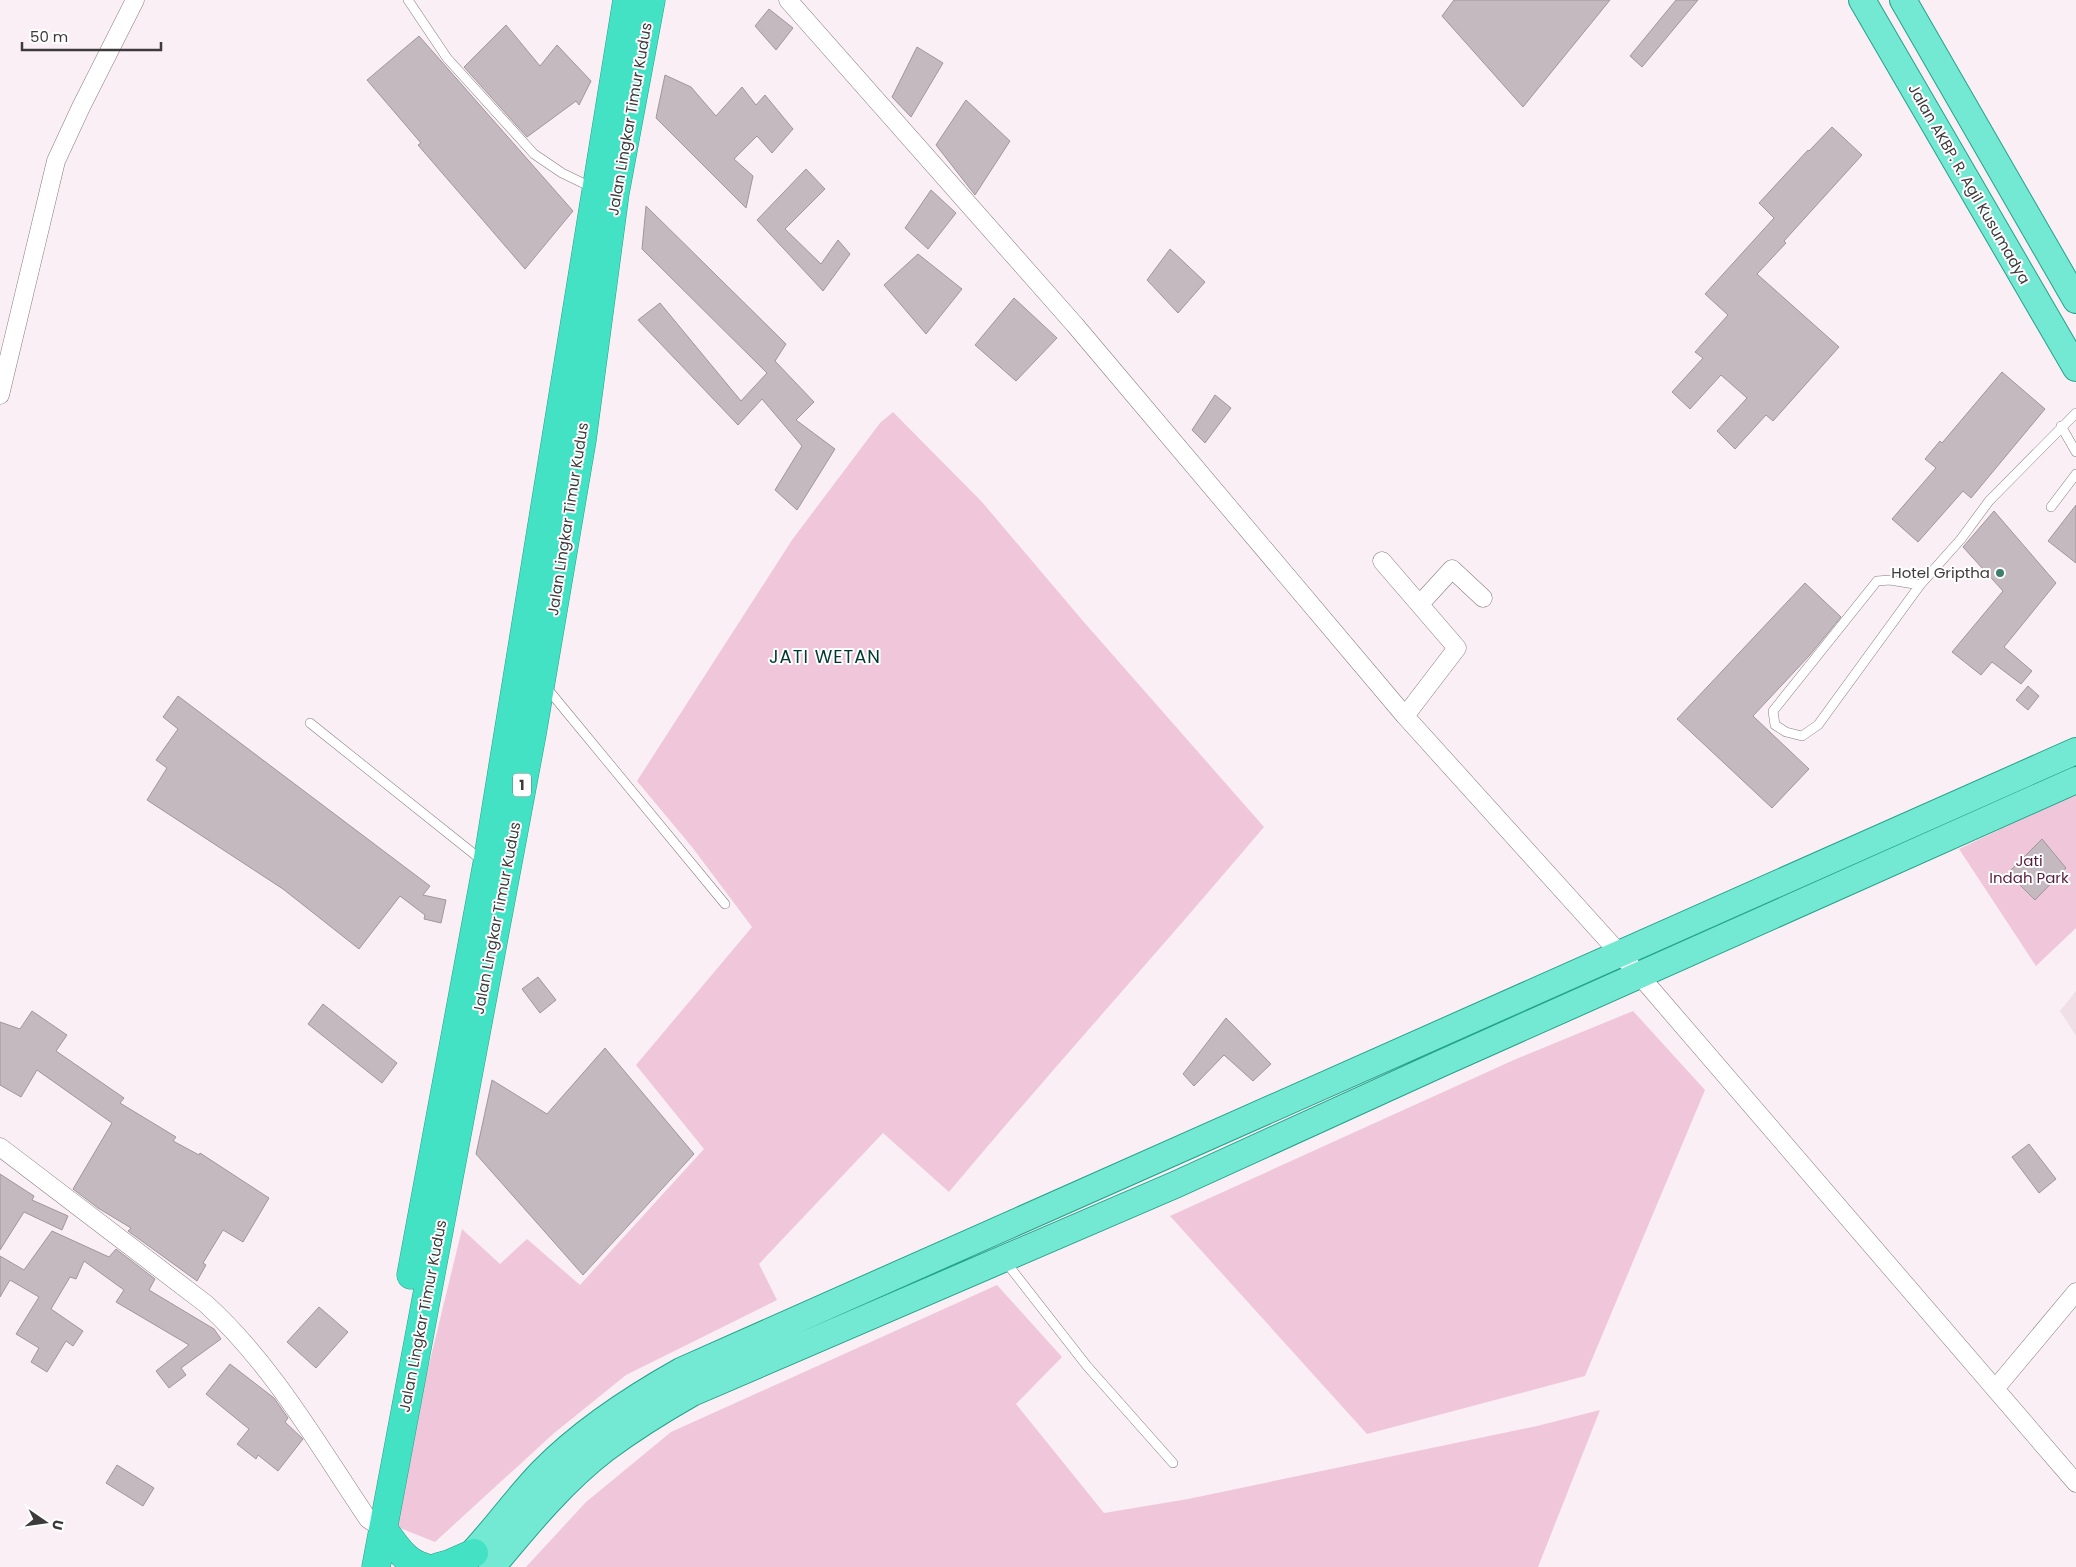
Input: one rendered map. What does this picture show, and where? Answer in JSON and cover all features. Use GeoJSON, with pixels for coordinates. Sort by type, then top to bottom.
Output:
{"type":"FeatureCollection","features":[{"type":"Feature","properties":{"kind":"highway","name":"Jalan Lingkar Timur Kudus"},"geometry":{"type":"LineString","coordinates":[[376,1567],[376,1524],[442,1098],[487,864],[627,0]]}},
{"type":"Feature","properties":{"kind":"highway","name":"Jalan Lingkar Timur Kudus"},"geometry":{"type":"LineString","coordinates":[[357,1567],[376,1524],[541,681],[582,440],[615,193],[651,0]]}},
{"type":"Feature","properties":{"kind":"highway"},"geometry":{"type":"LineString","coordinates":[[376,1524],[413,1564],[424,1567]]}},
{"type":"Feature","properties":{"kind":"highway"},"geometry":{"type":"LineString","coordinates":[[438,1567],[475,1562]]}},
{"type":"Feature","properties":{"kind":"main road","name":"Jalan AKBP. R. Agil Kusumadya"},"geometry":{"type":"LineString","coordinates":[[1862,0],[2076,368]]}},
{"type":"Feature","properties":{"kind":"main road"},"geometry":{"type":"LineString","coordinates":[[1903,0],[2076,300]]}},
{"type":"Feature","properties":{"kind":"main road"},"geometry":{"type":"LineString","coordinates":[[475,1562],[499,1519],[543,1471],[635,1397],[681,1371],[1620,955],[2076,750]]}},
{"type":"Feature","properties":{"kind":"main road"},"geometry":{"type":"LineString","coordinates":[[475,1562],[605,1450],[649,1418],[692,1394],[1177,1184],[2076,780]]}},
{"type":"Feature","properties":{"kind":"street"},"geometry":{"type":"LineString","coordinates":[[0,395],[56,161],[85,98],[135,0]]}},
{"type":"Feature","properties":{"kind":"street"},"geometry":{"type":"LineString","coordinates":[[788,0],[1075,325],[1405,716],[1640,976],[2076,1483]]}},
{"type":"Feature","properties":{"kind":"street"},"geometry":{"type":"LineString","coordinates":[[1382,561],[1457,648],[1405,716]]}},
{"type":"Feature","properties":{"kind":"street"},"geometry":{"type":"LineString","coordinates":[[1420,604],[1452,569],[1483,598]]}},
{"type":"Feature","properties":{"kind":"street"},"geometry":{"type":"LineString","coordinates":[[0,1147],[206,1304],[229,1325],[269,1372],[376,1524]]}},
{"type":"Feature","properties":{"kind":"street"},"geometry":{"type":"LineString","coordinates":[[1995,1389],[2076,1292]]}},
{"type":"Feature","properties":{"kind":"lane"},"geometry":{"type":"LineString","coordinates":[[408,0],[447,58],[534,154],[562,173],[596,189]]}},
{"type":"Feature","properties":{"kind":"lane"},"geometry":{"type":"LineString","coordinates":[[1920,586],[1890,580],[1877,581],[1773,710],[1774,725],[1786,732],[1802,736],[1818,725],[1920,586],[1961,539],[1989,501],[2061,426],[2076,413]]}},
{"type":"Feature","properties":{"kind":"lane"},"geometry":{"type":"LineString","coordinates":[[2061,426],[2076,452]]}},
{"type":"Feature","properties":{"kind":"lane"},"geometry":{"type":"LineString","coordinates":[[2051,507],[2076,474]]}},
{"type":"Feature","properties":{"kind":"lane"},"geometry":{"type":"LineString","coordinates":[[541,681],[725,904]]}},
{"type":"Feature","properties":{"kind":"lane"},"geometry":{"type":"LineString","coordinates":[[310,723],[487,864]]}},
{"type":"Feature","properties":{"kind":"lane"},"geometry":{"type":"LineString","coordinates":[[1004,1259],[1087,1366],[1173,1463]]}},
{"type":"Feature","properties":{"kind":"shaded area"},"geometry":{"type":"Polygon","coordinates":[[[2076,991],[2076,1036],[2060,1011],[2076,991]]]}},
{"type":"Feature","properties":{"kind":"green space"},"geometry":{"type":"Polygon","coordinates":[[[893,412],[982,502],[1083,621],[1264,827],[949,1192],[883,1133],[759,1264],[777,1300],[626,1375],[553,1434],[435,1542],[395,1526],[415,1422],[462,1229],[500,1264],[527,1239],[580,1285],[704,1149],[636,1065],[752,927],[692,847],[637,781],[792,540],[880,423],[893,412]]]}},
{"type":"Feature","properties":{"kind":"green space","name":"Jati Indah Park"},"geometry":{"type":"Polygon","coordinates":[[[2076,793],[2076,928],[2036,966],[1959,849],[2076,793]]]}},
{"type":"Feature","properties":{"kind":"green space"},"geometry":{"type":"Polygon","coordinates":[[[1633,1011],[1705,1090],[1585,1376],[1367,1434],[1170,1216],[1516,1059],[1633,1011]]]}},
{"type":"Feature","properties":{"kind":"green space"},"geometry":{"type":"Polygon","coordinates":[[[997,1285],[1062,1357],[1016,1404],[1104,1513],[1188,1499],[1537,1426],[1600,1410],[1538,1567],[526,1567],[586,1502],[671,1432],[997,1285]]]}},
{"type":"Feature","properties":{"kind":"building"},"geometry":{"type":"Polygon","coordinates":[[[1454,0],[1610,0],[1523,107],[1442,16],[1454,0]]]}},
{"type":"Feature","properties":{"kind":"building"},"geometry":{"type":"Polygon","coordinates":[[[1676,0],[1698,0],[1642,67],[1630,56],[1676,0]]]}},
{"type":"Feature","properties":{"kind":"building"},"geometry":{"type":"Polygon","coordinates":[[[769,9],[793,28],[776,50],[755,26],[769,9]]]}},
{"type":"Feature","properties":{"kind":"building"},"geometry":{"type":"Polygon","coordinates":[[[506,25],[540,66],[557,45],[591,81],[579,105],[576,101],[527,137],[464,67],[506,25]]]}},
{"type":"Feature","properties":{"kind":"building"},"geometry":{"type":"Polygon","coordinates":[[[419,36],[573,211],[525,269],[418,145],[421,143],[367,80],[419,36]]]}},
{"type":"Feature","properties":{"kind":"building"},"geometry":{"type":"Polygon","coordinates":[[[917,47],[943,63],[911,117],[892,97],[917,47]]]}},
{"type":"Feature","properties":{"kind":"building"},"geometry":{"type":"Polygon","coordinates":[[[665,75],[691,87],[716,116],[742,87],[756,105],[765,95],[793,129],[772,153],[757,136],[734,159],[753,176],[746,208],[656,118],[665,75]]]}},
{"type":"Feature","properties":{"kind":"building"},"geometry":{"type":"Polygon","coordinates":[[[966,100],[1010,141],[975,195],[936,145],[966,100]]]}},
{"type":"Feature","properties":{"kind":"building"},"geometry":{"type":"Polygon","coordinates":[[[1832,127],[1862,155],[1784,241],[1786,243],[1757,274],[1839,347],[1773,421],[1766,415],[1735,449],[1717,431],[1747,398],[1721,375],[1690,409],[1672,392],[1703,358],[1695,352],[1728,315],[1705,294],[1774,218],[1759,203],[1832,127]]]}},
{"type":"Feature","properties":{"kind":"building"},"geometry":{"type":"Polygon","coordinates":[[[806,169],[825,189],[785,229],[821,264],[838,240],[850,254],[823,291],[757,220],[806,169]]]}},
{"type":"Feature","properties":{"kind":"building"},"geometry":{"type":"Polygon","coordinates":[[[931,190],[956,213],[928,249],[905,228],[931,190]]]}},
{"type":"Feature","properties":{"kind":"building"},"geometry":{"type":"Polygon","coordinates":[[[646,206],[786,344],[775,361],[814,402],[796,420],[835,449],[797,510],[775,490],[802,446],[762,399],[738,425],[638,320],[660,303],[741,401],[767,373],[642,249],[646,206]]]}},
{"type":"Feature","properties":{"kind":"building"},"geometry":{"type":"Polygon","coordinates":[[[1170,249],[1205,282],[1178,313],[1147,280],[1170,249]]]}},
{"type":"Feature","properties":{"kind":"building"},"geometry":{"type":"Polygon","coordinates":[[[918,254],[962,289],[926,334],[884,285],[918,254]]]}},
{"type":"Feature","properties":{"kind":"building"},"geometry":{"type":"Polygon","coordinates":[[[1014,298],[1057,338],[1016,381],[975,345],[1014,298]]]}},
{"type":"Feature","properties":{"kind":"building"},"geometry":{"type":"Polygon","coordinates":[[[2002,372],[2045,409],[1971,498],[1963,491],[1918,542],[1892,519],[1936,468],[1925,459],[1940,441],[1942,443],[2002,372]]]}},
{"type":"Feature","properties":{"kind":"building"},"geometry":{"type":"Polygon","coordinates":[[[1215,395],[1231,408],[1205,443],[1192,430],[1215,395]]]}},
{"type":"Feature","properties":{"kind":"building"},"geometry":{"type":"Polygon","coordinates":[[[2076,505],[2076,563],[2048,541],[2076,505]]]}},
{"type":"Feature","properties":{"kind":"building"},"geometry":{"type":"Polygon","coordinates":[[[1994,511],[2056,583],[2004,647],[2032,671],[2021,684],[1992,662],[1981,675],[1952,652],[2003,591],[1963,547],[1994,511]]]}},
{"type":"Feature","properties":{"kind":"building"},"geometry":{"type":"Polygon","coordinates":[[[1805,583],[1841,617],[1809,656],[1753,716],[1809,769],[1772,808],[1677,719],[1805,583]]]}},
{"type":"Feature","properties":{"kind":"building"},"geometry":{"type":"Polygon","coordinates":[[[2028,686],[2039,696],[2028,710],[2016,700],[2028,686]]]}},
{"type":"Feature","properties":{"kind":"building"},"geometry":{"type":"Polygon","coordinates":[[[178,696],[430,886],[423,895],[446,900],[441,923],[424,919],[425,915],[400,896],[359,949],[283,889],[147,800],[167,768],[156,760],[178,729],[163,717],[178,696]]]}},
{"type":"Feature","properties":{"kind":"building"},"geometry":{"type":"Polygon","coordinates":[[[2042,839],[2066,868],[2035,900],[2008,873],[2042,839]]]}},
{"type":"Feature","properties":{"kind":"building"},"geometry":{"type":"Polygon","coordinates":[[[538,977],[556,1000],[540,1013],[522,989],[538,977]]]}},
{"type":"Feature","properties":{"kind":"building"},"geometry":{"type":"Polygon","coordinates":[[[323,1004],[397,1063],[382,1083],[308,1024],[323,1004]]]}},
{"type":"Feature","properties":{"kind":"building"},"geometry":{"type":"Polygon","coordinates":[[[32,1011],[67,1035],[56,1051],[124,1098],[120,1103],[176,1137],[173,1141],[199,1155],[200,1153],[269,1198],[243,1242],[223,1230],[203,1263],[206,1265],[197,1281],[128,1231],[131,1228],[98,1208],[73,1189],[112,1123],[37,1070],[21,1097],[0,1085],[0,1022],[20,1029],[32,1011]]]}},
{"type":"Feature","properties":{"kind":"building"},"geometry":{"type":"Polygon","coordinates":[[[1226,1018],[1271,1064],[1253,1081],[1224,1055],[1194,1086],[1183,1074],[1226,1018]]]}},
{"type":"Feature","properties":{"kind":"building"},"geometry":{"type":"Polygon","coordinates":[[[605,1048],[694,1154],[583,1275],[476,1154],[492,1080],[547,1114],[605,1048]]]}},
{"type":"Feature","properties":{"kind":"building"},"geometry":{"type":"Polygon","coordinates":[[[2029,1144],[2056,1179],[2039,1193],[2012,1157],[2029,1144]]]}},
{"type":"Feature","properties":{"kind":"building"},"geometry":{"type":"Polygon","coordinates":[[[0,1174],[34,1196],[32,1200],[68,1216],[62,1230],[24,1212],[0,1250],[0,1174]]]}},
{"type":"Feature","properties":{"kind":"building"},"geometry":{"type":"Polygon","coordinates":[[[52,1231],[109,1257],[116,1249],[155,1279],[149,1290],[214,1329],[221,1339],[181,1368],[186,1375],[169,1388],[156,1371],[189,1345],[116,1302],[124,1290],[84,1261],[76,1279],[70,1277],[51,1309],[83,1331],[73,1346],[66,1341],[47,1372],[31,1362],[39,1348],[16,1334],[39,1297],[10,1280],[0,1297],[0,1256],[24,1270],[52,1231]]]}},
{"type":"Feature","properties":{"kind":"building"},"geometry":{"type":"Polygon","coordinates":[[[319,1307],[348,1332],[316,1368],[287,1342],[319,1307]]]}},
{"type":"Feature","properties":{"kind":"building"},"geometry":{"type":"Polygon","coordinates":[[[230,1364],[274,1398],[288,1418],[285,1422],[303,1439],[278,1471],[258,1455],[256,1459],[237,1444],[249,1429],[206,1394],[230,1364]]]}},
{"type":"Feature","properties":{"kind":"building"},"geometry":{"type":"Polygon","coordinates":[[[117,1465],[154,1488],[143,1506],[106,1483],[117,1465]]]}},
{"type":"Feature","properties":{"kind":"place","name":"Hotel Griptha"},"geometry":{"type":"Point","coordinates":[2000,573]}},
{"type":"Feature","properties":{"kind":"district","name":"JATI WETAN"},"geometry":{"type":"Point","coordinates":[825,657]}}]}
